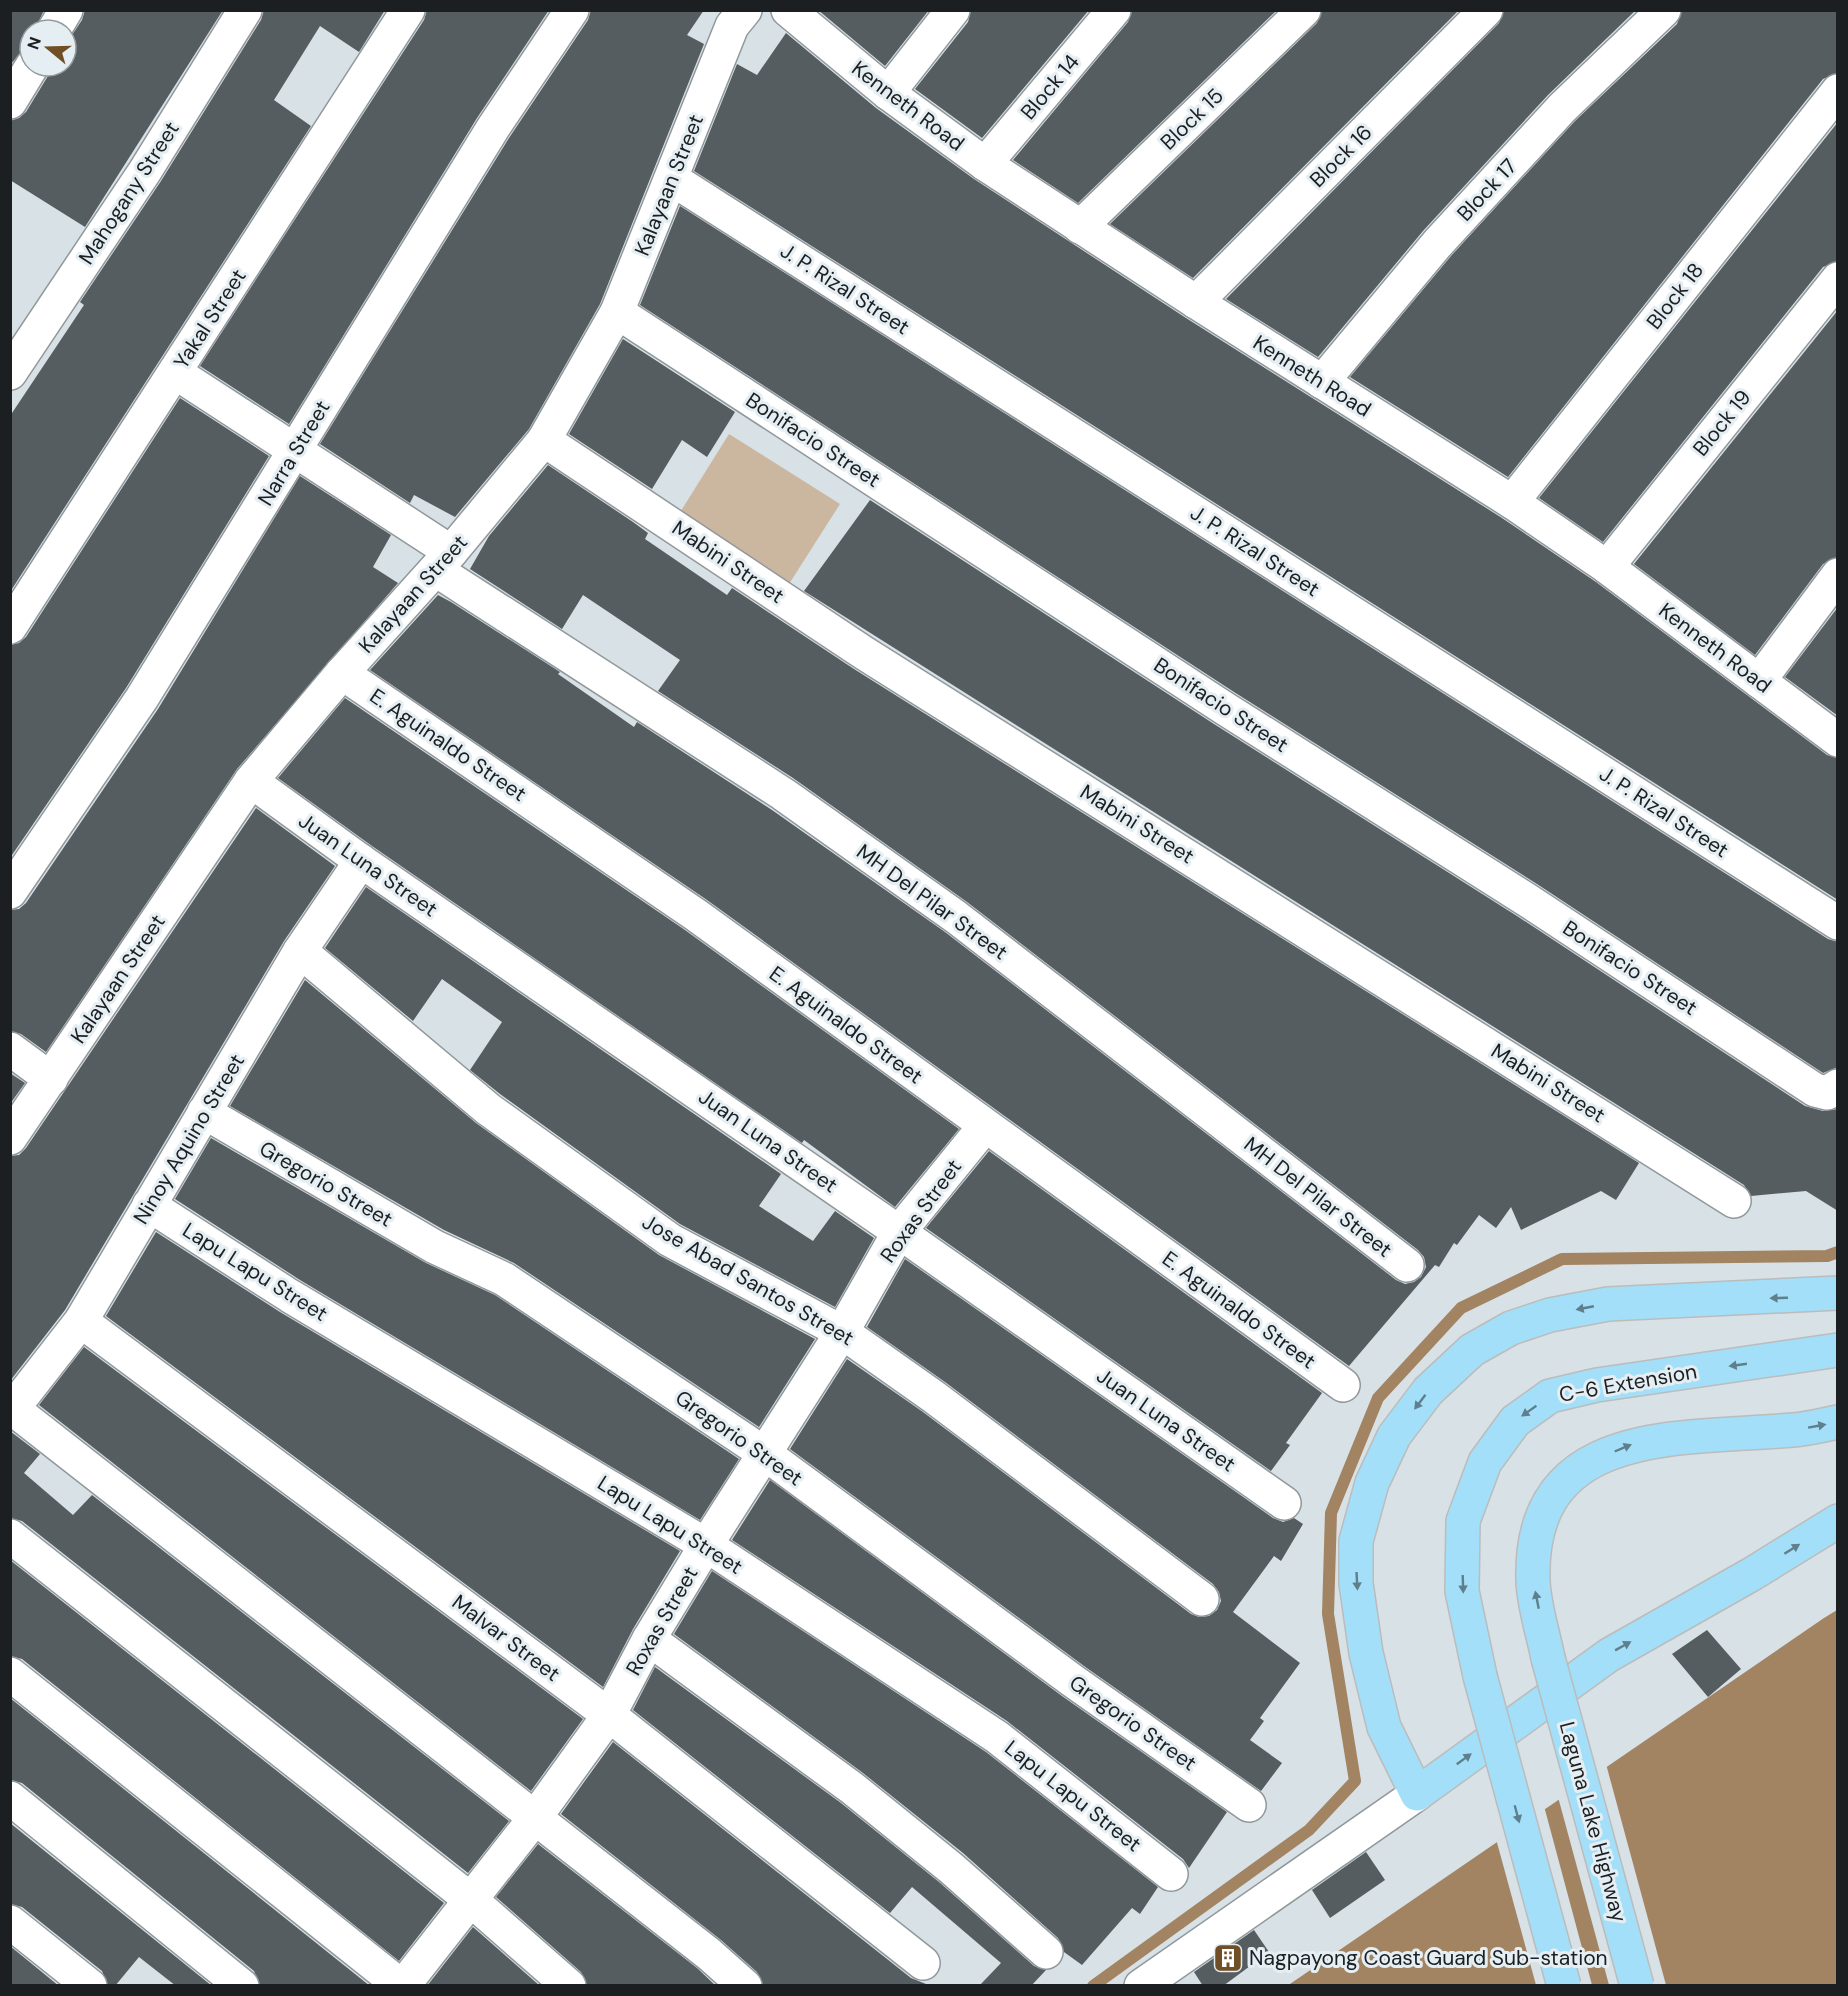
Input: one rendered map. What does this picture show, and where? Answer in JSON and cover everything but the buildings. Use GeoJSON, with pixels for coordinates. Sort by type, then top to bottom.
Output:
{"type":"FeatureCollection","features":[{"type":"Feature","properties":{"kind":"main road"},"geometry":{"type":"LineString","coordinates":[[1838,1293],[1608,1304],[1550,1315],[1511,1328],[1472,1350],[1428,1391],[1394,1436],[1372,1483],[1356,1540],[1356,1583],[1366,1653],[1384,1726],[1417,1794],[1609,1655],[1752,1575],[1838,1521]]}},
{"type":"Feature","properties":{"kind":"main road","name":"C-6 Extension"},"geometry":{"type":"LineString","coordinates":[[1564,1986],[1479,1676],[1462,1591],[1463,1521],[1485,1462],[1515,1420],[1550,1396],[1597,1385],[1838,1350]]}},
{"type":"Feature","properties":{"kind":"main road","name":"Laguna Lake Highway"},"geometry":{"type":"LineString","coordinates":[[1637,1986],[1548,1658],[1533,1582],[1538,1529],[1554,1494],[1584,1464],[1634,1443],[1684,1437],[1795,1430],[1838,1422]]}},
{"type":"Feature","properties":{"kind":"street","name":"Mahogany Street"},"geometry":{"type":"LineString","coordinates":[[10,374],[145,171],[245,10]]}},
{"type":"Feature","properties":{"kind":"street","name":"Yakal Street"},"geometry":{"type":"LineString","coordinates":[[10,627],[176,373],[408,10]]}},
{"type":"Feature","properties":{"kind":"street","name":"Narra Street"},"geometry":{"type":"LineString","coordinates":[[10,892],[142,698],[487,138],[572,10]]}},
{"type":"Feature","properties":{"kind":"street","name":"Kalayaan Street"},"geometry":{"type":"LineString","coordinates":[[10,1138],[251,781],[342,673],[444,561],[544,440],[617,312],[732,26],[746,10]]}},
{"type":"Feature","properties":{"kind":"street","name":"Kenneth Road"},"geometry":{"type":"LineString","coordinates":[[788,10],[888,93],[986,164],[1196,302],[1512,502],[1607,567],[1838,740]]}},
{"type":"Feature","properties":{"kind":"street"},"geometry":{"type":"LineString","coordinates":[[888,93],[953,10]]}},
{"type":"Feature","properties":{"kind":"street","name":"Block 14"},"geometry":{"type":"LineString","coordinates":[[986,164],[1114,10]]}},
{"type":"Feature","properties":{"kind":"street","name":"Block 15"},"geometry":{"type":"LineString","coordinates":[[1080,227],[1304,10]]}},
{"type":"Feature","properties":{"kind":"street","name":"Block 16"},"geometry":{"type":"LineString","coordinates":[[1196,302],[1486,10]]}},
{"type":"Feature","properties":{"kind":"street","name":"Block 17"},"geometry":{"type":"LineString","coordinates":[[1322,382],[1437,244],[1562,108],[1664,10]]}},
{"type":"Feature","properties":{"kind":"street"},"geometry":{"type":"LineString","coordinates":[[10,102],[25,78]]}},
{"type":"Feature","properties":{"kind":"street","name":"Block 18"},"geometry":{"type":"LineString","coordinates":[[1512,502],[1838,91]]}},
{"type":"Feature","properties":{"kind":"street","name":"J. P. Rizal Street"},"geometry":{"type":"LineString","coordinates":[[672,179],[1838,923]]}},
{"type":"Feature","properties":{"kind":"street","name":"Block 19"},"geometry":{"type":"LineString","coordinates":[[1607,567],[1838,279]]}},
{"type":"Feature","properties":{"kind":"street","name":"Bonifacio Street"},"geometry":{"type":"LineString","coordinates":[[617,312],[1224,708],[1527,900],[1815,1090],[1832,1089]]}},
{"type":"Feature","properties":{"kind":"street","name":"MH Del Pilar Street"},"geometry":{"type":"LineString","coordinates":[[176,373],[296,451],[444,561],[783,794],[956,917],[1407,1265]]}},
{"type":"Feature","properties":{"kind":"street","name":"Mabini Street"},"geometry":{"type":"LineString","coordinates":[[544,440],[874,659],[1734,1201]]}},
{"type":"Feature","properties":{"kind":"street"},"geometry":{"type":"LineString","coordinates":[[1759,681],[1838,575]]}},
{"type":"Feature","properties":{"kind":"street","name":"E. Aguinaldo Street"},"geometry":{"type":"LineString","coordinates":[[342,673],[696,915],[1342,1385]]}},
{"type":"Feature","properties":{"kind":"street","name":"Juan Luna Street"},"geometry":{"type":"LineString","coordinates":[[251,781],[362,861],[899,1232],[1284,1503]]}},
{"type":"Feature","properties":{"kind":"street","name":"Ninoy Aquino Street"},"geometry":{"type":"LineString","coordinates":[[12,1411],[81,1321],[300,951],[362,861]]}},
{"type":"Feature","properties":{"kind":"street","name":"Jose Abad Santos Street"},"geometry":{"type":"LineString","coordinates":[[300,951],[488,1108],[670,1240],[842,1332],[934,1397],[1202,1599]]}},
{"type":"Feature","properties":{"kind":"street"},"geometry":{"type":"LineString","coordinates":[[10,1048],[51,1079]]}},
{"type":"Feature","properties":{"kind":"street","name":"Gregorio Street"},"geometry":{"type":"LineString","coordinates":[[204,1112],[435,1247],[504,1279],[764,1453],[1073,1681],[1248,1805]]}},
{"type":"Feature","properties":{"kind":"street","name":"Roxas Street"},"geometry":{"type":"LineString","coordinates":[[402,1986],[534,1819],[609,1715],[649,1639],[842,1332],[899,1232],[984,1126]]}},
{"type":"Feature","properties":{"kind":"street","name":"Lapu Lapu Street"},"geometry":{"type":"LineString","coordinates":[[149,1205],[290,1296],[706,1545],[997,1737],[1171,1874]]}},
{"type":"Feature","properties":{"kind":"street","name":"Malvar Street"},"geometry":{"type":"LineString","coordinates":[[81,1321],[609,1715],[923,1963]]}},
{"type":"Feature","properties":{"kind":"street"},"geometry":{"type":"LineString","coordinates":[[12,1411],[709,1954],[745,1986]]}},
{"type":"Feature","properties":{"kind":"street"},"geometry":{"type":"LineString","coordinates":[[10,1536],[471,1900],[569,1986]]}},
{"type":"Feature","properties":{"kind":"street"},"geometry":{"type":"LineString","coordinates":[[649,1639],[852,1788],[951,1868],[1047,1952]]}},
{"type":"Feature","properties":{"kind":"street"},"geometry":{"type":"LineString","coordinates":[[10,1674],[402,1986]]}},
{"type":"Feature","properties":{"kind":"street"},"geometry":{"type":"LineString","coordinates":[[1141,1986],[1417,1794]]}},
{"type":"Feature","properties":{"kind":"street"},"geometry":{"type":"LineString","coordinates":[[10,1798],[242,1986]]}},
{"type":"Feature","properties":{"kind":"street"},"geometry":{"type":"LineString","coordinates":[[10,1922],[90,1986]]}},
{"type":"Feature","properties":{"kind":"shaded area"},"geometry":{"type":"Polygon","coordinates":[[[729,434],[840,504],[789,584],[679,514],[729,434]]]}},
{"type":"Feature","properties":{"kind":"shaded area"},"geometry":{"type":"Polygon","coordinates":[[[1837,1610],[1837,1985],[1287,1986],[1824,1618],[1837,1610]]]}},
{"type":"Feature","properties":{"kind":"pier"},"geometry":{"type":"Polygon","coordinates":[[[1606,1764],[1666,1985],[1609,1985],[1558,1797],[1606,1764]]]}},
{"type":"Feature","properties":{"kind":"pier"},"geometry":{"type":"Polygon","coordinates":[[[1544,1806],[1592,1985],[1536,1985],[1496,1839],[1544,1806]]]}},
{"type":"Feature","properties":{"kind":"waterway"},"geometry":{"type":"LineString","coordinates":[[1093,1986],[1309,1830],[1355,1781],[1328,1614],[1331,1513],[1378,1398],[1461,1308],[1562,1259],[1827,1256],[1838,1252]]}},
{"type":"Feature","properties":{"kind":"place","name":"Nagpayong Coast Guard Sub-station"},"geometry":{"type":"Point","coordinates":[1228,1958]}}]}
